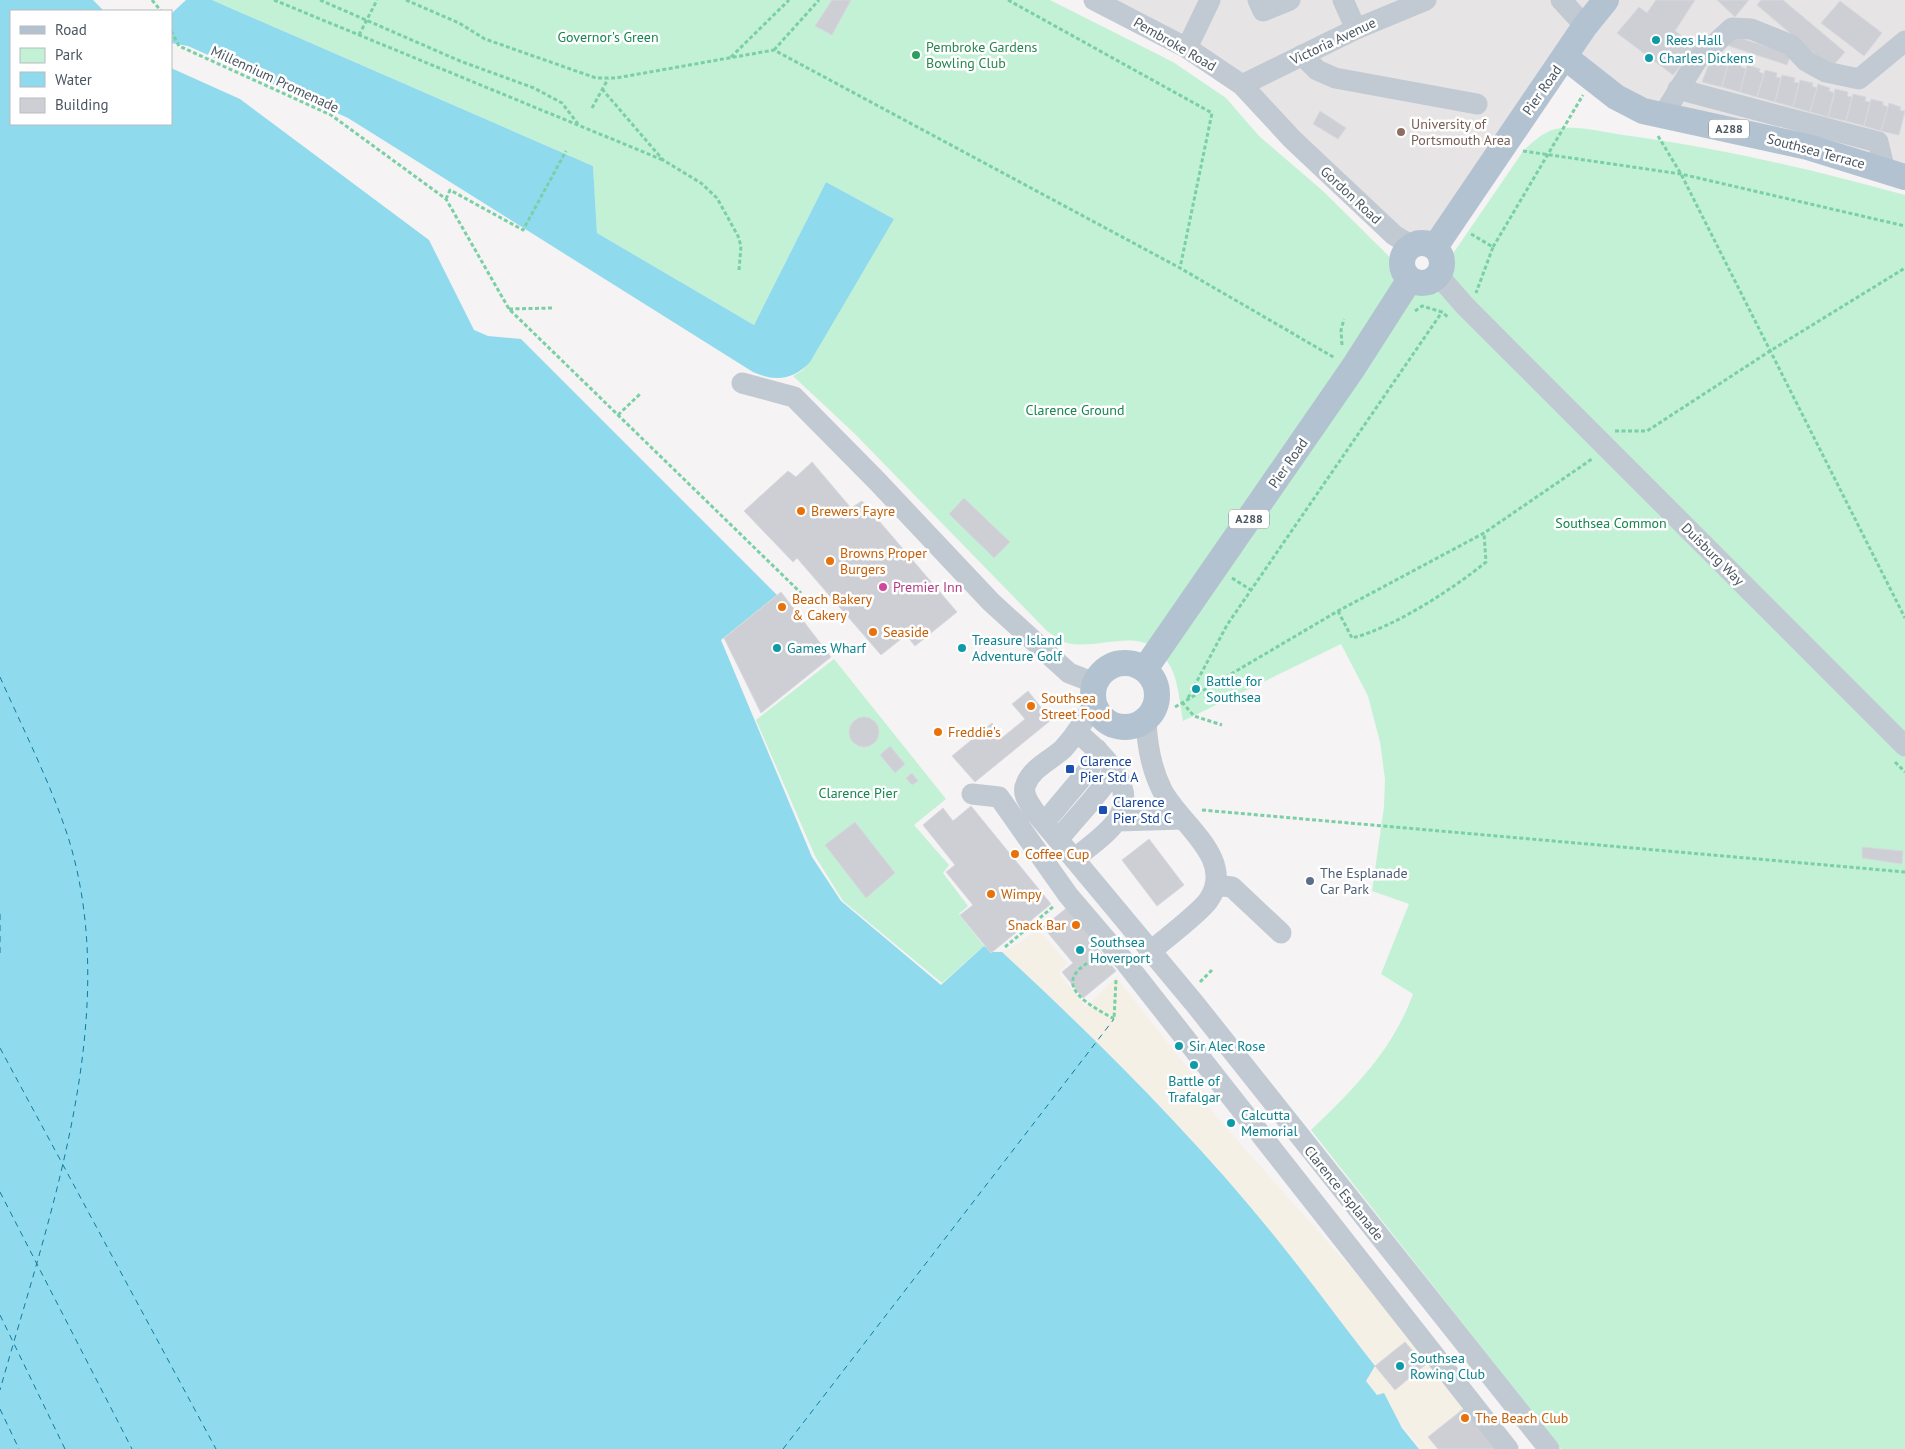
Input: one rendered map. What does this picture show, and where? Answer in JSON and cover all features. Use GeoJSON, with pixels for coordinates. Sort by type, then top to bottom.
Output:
{"type":"FeatureCollection","features":[{"type":"Feature","properties":{"kind":"main road","name":"Pier Road"},"geometry":{"type":"LineString","coordinates":[[1424,247],[1502,148],[1585,26],[1606,0]]}},
{"type":"Feature","properties":{"kind":"main road","name":"Southsea Terrace"},"geometry":{"type":"LineString","coordinates":[[1565,57],[1616,96],[1653,113],[1808,147],[1895,174]]}},
{"type":"Feature","properties":{"kind":"main road"},"geometry":{"type":"LineString","coordinates":[[1424,247],[1442,261],[1438,276],[1425,283],[1417,283],[1410,279],[1402,266],[1407,251],[1424,247]]}},
{"type":"Feature","properties":{"kind":"main road","name":"Pier Road"},"geometry":{"type":"LineString","coordinates":[[1145,669],[1353,368],[1410,279]]}},
{"type":"Feature","properties":{"kind":"main road"},"geometry":{"type":"LineString","coordinates":[[1126,663],[1145,669],[1156,685],[1158,695],[1157,704],[1146,720],[1136,726],[1126,728],[1115,726],[1098,714],[1094,693],[1107,668],[1116,664],[1126,663]]}},
{"type":"Feature","properties":{"kind":"street","name":"Pembroke Road"},"geometry":{"type":"LineString","coordinates":[[1094,0],[1187,48],[1242,85],[1292,139]]}},
{"type":"Feature","properties":{"kind":"street"},"geometry":{"type":"LineString","coordinates":[[1187,48],[1210,0]]}},
{"type":"Feature","properties":{"kind":"street"},"geometry":{"type":"LineString","coordinates":[[1258,0],[1263,11],[1290,0]]}},
{"type":"Feature","properties":{"kind":"street"},"geometry":{"type":"LineString","coordinates":[[1343,0],[1356,29]]}},
{"type":"Feature","properties":{"kind":"street"},"geometry":{"type":"LineString","coordinates":[[1561,0],[1585,26]]}},
{"type":"Feature","properties":{"kind":"street","name":"Victoria Avenue"},"geometry":{"type":"LineString","coordinates":[[1242,85],[1356,29],[1419,1]]}},
{"type":"Feature","properties":{"kind":"street"},"geometry":{"type":"LineString","coordinates":[[1653,113],[1678,89],[1697,60],[1732,28],[1751,29],[1791,45],[1806,61],[1826,72],[1859,79],[1905,41]]}},
{"type":"Feature","properties":{"kind":"street"},"geometry":{"type":"LineString","coordinates":[[1302,55],[1318,70],[1335,78],[1478,104]]}},
{"type":"Feature","properties":{"kind":"street"},"geometry":{"type":"LineString","coordinates":[[1678,89],[1878,142],[1895,174]]}},
{"type":"Feature","properties":{"kind":"street","name":"Gordon Road"},"geometry":{"type":"LineString","coordinates":[[1292,139],[1394,235],[1424,247]]}},
{"type":"Feature","properties":{"kind":"street","name":"Duisburg Way"},"geometry":{"type":"LineString","coordinates":[[1438,276],[1465,306],[1905,746]]}},
{"type":"Feature","properties":{"kind":"street"},"geometry":{"type":"LineString","coordinates":[[742,383],[794,397],[991,602],[1069,673],[1094,693]]}},
{"type":"Feature","properties":{"kind":"street","name":"Clarence Esplanade"},"geometry":{"type":"LineString","coordinates":[[1094,693],[1078,733],[1061,751],[1034,772],[1025,785],[1026,798],[1044,823],[1151,951],[1549,1449]]}},
{"type":"Feature","properties":{"kind":"street"},"geometry":{"type":"LineString","coordinates":[[1146,720],[1151,760],[1163,791],[1210,853],[1216,868],[1215,885],[1208,901],[1151,951]]}},
{"type":"Feature","properties":{"kind":"street"},"geometry":{"type":"LineString","coordinates":[[1074,859],[1117,821],[1124,803],[1123,787],[1114,771],[1097,749],[1078,733]]}},
{"type":"Feature","properties":{"kind":"street"},"geometry":{"type":"LineString","coordinates":[[1044,823],[1090,768],[1097,749]]}},
{"type":"Feature","properties":{"kind":"street"},"geometry":{"type":"LineString","coordinates":[[1058,840],[1098,794],[1114,771]]}},
{"type":"Feature","properties":{"kind":"street"},"geometry":{"type":"LineString","coordinates":[[972,794],[999,797],[1068,895],[1126,964],[1508,1449]]}},
{"type":"Feature","properties":{"kind":"street"},"geometry":{"type":"LineString","coordinates":[[1117,821],[1137,818],[1183,819]]}},
{"type":"Feature","properties":{"kind":"street"},"geometry":{"type":"LineString","coordinates":[[1215,885],[1232,887],[1281,933]]}},
{"type":"Feature","properties":{"kind":"path"},"geometry":{"type":"LineString","coordinates":[[152,0],[160,10]]}},
{"type":"Feature","properties":{"kind":"path"},"geometry":{"type":"LineString","coordinates":[[274,0],[663,160],[701,183],[717,198],[738,236],[741,246],[739,270]]}},
{"type":"Feature","properties":{"kind":"path"},"geometry":{"type":"LineString","coordinates":[[320,0],[460,61],[534,88],[562,103],[578,125]]}},
{"type":"Feature","properties":{"kind":"path"},"geometry":{"type":"LineString","coordinates":[[359,35],[376,0]]}},
{"type":"Feature","properties":{"kind":"path"},"geometry":{"type":"LineString","coordinates":[[406,0],[460,22],[485,39],[596,78],[608,79],[774,50],[1180,268],[1334,357]]}},
{"type":"Feature","properties":{"kind":"path"},"geometry":{"type":"LineString","coordinates":[[731,57],[789,0]]}},
{"type":"Feature","properties":{"kind":"path"},"geometry":{"type":"LineString","coordinates":[[774,50],[819,0]]}},
{"type":"Feature","properties":{"kind":"path"},"geometry":{"type":"LineString","coordinates":[[1008,0],[1212,113],[1180,268]]}},
{"type":"Feature","properties":{"kind":"path","name":"Millennium Promenade"},"geometry":{"type":"LineString","coordinates":[[172,33],[179,46],[331,115],[446,199]]}},
{"type":"Feature","properties":{"kind":"path"},"geometry":{"type":"LineString","coordinates":[[592,108],[608,79]]}},
{"type":"Feature","properties":{"kind":"path"},"geometry":{"type":"LineString","coordinates":[[1474,298],[1492,247],[1593,79]]}},
{"type":"Feature","properties":{"kind":"path"},"geometry":{"type":"LineString","coordinates":[[602,89],[663,160]]}},
{"type":"Feature","properties":{"kind":"path"},"geometry":{"type":"LineString","coordinates":[[1653,113],[1681,174],[1905,618]]}},
{"type":"Feature","properties":{"kind":"path"},"geometry":{"type":"LineString","coordinates":[[1502,148],[1681,174],[1905,226]]}},
{"type":"Feature","properties":{"kind":"path"},"geometry":{"type":"LineString","coordinates":[[566,151],[522,230],[450,190],[446,199],[509,309],[801,593]]}},
{"type":"Feature","properties":{"kind":"path"},"geometry":{"type":"LineString","coordinates":[[1470,234],[1492,247]]}},
{"type":"Feature","properties":{"kind":"path"},"geometry":{"type":"LineString","coordinates":[[1607,431],[1647,431],[1770,351],[1905,268]]}},
{"type":"Feature","properties":{"kind":"path"},"geometry":{"type":"LineString","coordinates":[[509,309],[553,308]]}},
{"type":"Feature","properties":{"kind":"path"},"geometry":{"type":"LineString","coordinates":[[1188,698],[1227,625],[1442,312]]}},
{"type":"Feature","properties":{"kind":"path"},"geometry":{"type":"LineString","coordinates":[[1344,320],[1341,330],[1344,349]]}},
{"type":"Feature","properties":{"kind":"path"},"geometry":{"type":"LineString","coordinates":[[618,416],[640,394]]}},
{"type":"Feature","properties":{"kind":"path"},"geometry":{"type":"LineString","coordinates":[[1175,707],[1338,611],[1484,533],[1592,459],[1591,453]]}},
{"type":"Feature","properties":{"kind":"path"},"geometry":{"type":"LineString","coordinates":[[1338,611],[1352,638],[1370,633],[1460,583],[1486,562],[1484,533]]}},
{"type":"Feature","properties":{"kind":"path"},"geometry":{"type":"LineString","coordinates":[[1229,576],[1251,590]]}},
{"type":"Feature","properties":{"kind":"path"},"geometry":{"type":"LineString","coordinates":[[1182,702],[1194,716],[1222,726]]}},
{"type":"Feature","properties":{"kind":"path"},"geometry":{"type":"LineString","coordinates":[[1202,810],[1905,872]]}},
{"type":"Feature","properties":{"kind":"path"},"geometry":{"type":"LineString","coordinates":[[1004,947],[1068,895]]}},
{"type":"Feature","properties":{"kind":"path"},"geometry":{"type":"LineString","coordinates":[[1092,960],[1075,974],[1074,990],[1088,1005],[1114,1019],[1116,988]]}},
{"type":"Feature","properties":{"kind":"path"},"geometry":{"type":"LineString","coordinates":[[1198,984],[1212,970]]}},
{"type":"Feature","properties":{"kind":"shaded area","name":"University of Portsmouth Area"},"geometry":{"type":"Polygon","coordinates":[[[1094,0],[1905,0],[1905,188],[1663,115],[1565,57],[1452,222],[1407,251],[1242,85],[1094,0]]]}},
{"type":"Feature","properties":{"kind":"green space","name":"Southsea Common"},"geometry":{"type":"Polygon","coordinates":[[[212,0],[1050,0],[1173,62],[1226,98],[1259,136],[1323,191],[1426,293],[1524,150],[1541,136],[1560,128],[1588,129],[1694,146],[1835,176],[1905,195],[1905,1449],[1561,1449],[1311,1130],[1342,1100],[1383,1051],[1405,1014],[1413,994],[1381,974],[1409,904],[1372,891],[1384,807],[1385,779],[1380,742],[1368,696],[1341,644],[1183,721],[1173,672],[1163,656],[1152,646],[1139,641],[1081,645],[1067,643],[1047,631],[854,433],[793,376],[803,370],[894,219],[826,182],[754,325],[597,233],[593,166],[212,0]]]}},
{"type":"Feature","properties":{"kind":"green space","name":"Clarence Pier"},"geometry":{"type":"Polygon","coordinates":[[[834,659],[946,799],[914,825],[949,865],[943,873],[968,906],[959,914],[984,946],[942,983],[843,901],[815,856],[756,720],[834,659]]]}},
{"type":"Feature","properties":{"kind":"sand"},"geometry":{"type":"Polygon","coordinates":[[[1038,929],[1068,963],[1059,973],[1086,1007],[1116,977],[1197,1080],[1208,1096],[1203,1100],[1215,1115],[1476,1409],[1508,1449],[1421,1449],[1353,1364],[984,946],[992,950],[1006,950],[1019,944],[1038,929]]]}},
{"type":"Feature","properties":{"kind":"water"},"geometry":{"type":"Polygon","coordinates":[[[0,0],[93,0],[103,10],[10,10],[10,125],[172,125],[172,68],[240,99],[429,240],[474,330],[488,336],[521,339],[777,595],[721,640],[812,857],[841,901],[941,985],[984,946],[993,952],[1002,952],[1038,986],[1109,1054],[1212,1162],[1276,1238],[1375,1366],[1366,1381],[1377,1395],[1384,1393],[1402,1428],[1419,1449],[0,1449],[0,0]]]}},
{"type":"Feature","properties":{"kind":"water"},"geometry":{"type":"Polygon","coordinates":[[[186,0],[212,0],[593,166],[597,233],[754,325],[826,182],[894,219],[810,362],[797,373],[784,378],[761,375],[753,372],[348,118],[188,46],[172,43],[172,13],[186,0]]]}},
{"type":"Feature","properties":{"kind":"building"},"geometry":{"type":"Polygon","coordinates":[[[832,0],[851,0],[832,35],[815,26],[832,0]]]}},
{"type":"Feature","properties":{"kind":"building","name":"Rees Hall"},"geometry":{"type":"Polygon","coordinates":[[[1656,0],[1695,0],[1675,31],[1696,47],[1673,75],[1617,33],[1639,7],[1647,13],[1656,0]]]}},
{"type":"Feature","properties":{"kind":"building"},"geometry":{"type":"Polygon","coordinates":[[[1717,0],[1749,0],[1735,17],[1717,0]]]}},
{"type":"Feature","properties":{"kind":"building"},"geometry":{"type":"Polygon","coordinates":[[[1761,0],[1783,0],[1845,52],[1831,68],[1757,5],[1761,0]]]}},
{"type":"Feature","properties":{"kind":"building"},"geometry":{"type":"Polygon","coordinates":[[[1840,1],[1882,33],[1864,56],[1821,23],[1840,1]]]}},
{"type":"Feature","properties":{"kind":"building"},"geometry":{"type":"Polygon","coordinates":[[[1730,35],[1791,54],[1787,65],[1729,46],[1730,35]]]}},
{"type":"Feature","properties":{"kind":"building"},"geometry":{"type":"Polygon","coordinates":[[[1712,56],[1724,59],[1723,63],[1728,64],[1722,87],[1702,82],[1712,56]]]}},
{"type":"Feature","properties":{"kind":"building"},"geometry":{"type":"Polygon","coordinates":[[[1729,60],[1742,64],[1741,67],[1746,69],[1740,92],[1722,87],[1729,60]]]}},
{"type":"Feature","properties":{"kind":"building"},"geometry":{"type":"Polygon","coordinates":[[[1747,65],[1760,69],[1759,72],[1764,74],[1757,97],[1740,92],[1747,65]]]}},
{"type":"Feature","properties":{"kind":"building"},"geometry":{"type":"Polygon","coordinates":[[[1765,70],[1777,73],[1776,77],[1781,78],[1775,102],[1757,97],[1765,70]]]}},
{"type":"Feature","properties":{"kind":"building"},"geometry":{"type":"Polygon","coordinates":[[[1782,75],[1795,78],[1794,82],[1799,83],[1793,107],[1775,102],[1782,75]]]}},
{"type":"Feature","properties":{"kind":"building"},"geometry":{"type":"Polygon","coordinates":[[[1800,80],[1813,83],[1812,86],[1817,88],[1810,112],[1793,107],[1800,80]]]}},
{"type":"Feature","properties":{"kind":"building"},"geometry":{"type":"Polygon","coordinates":[[[1818,84],[1830,88],[1829,91],[1835,93],[1828,117],[1810,112],[1818,84]]]}},
{"type":"Feature","properties":{"kind":"building"},"geometry":{"type":"Polygon","coordinates":[[[1835,89],[1848,92],[1847,96],[1852,97],[1846,121],[1828,117],[1835,89]]]}},
{"type":"Feature","properties":{"kind":"building"},"geometry":{"type":"Polygon","coordinates":[[[1853,94],[1866,97],[1865,101],[1870,102],[1864,126],[1846,121],[1853,94]]]}},
{"type":"Feature","properties":{"kind":"building"},"geometry":{"type":"Polygon","coordinates":[[[1871,99],[1883,102],[1883,105],[1888,107],[1881,131],[1864,126],[1871,99]]]}},
{"type":"Feature","properties":{"kind":"building"},"geometry":{"type":"Polygon","coordinates":[[[1889,103],[1901,107],[1900,110],[1905,111],[1899,135],[1881,131],[1889,103]]]}},
{"type":"Feature","properties":{"kind":"building"},"geometry":{"type":"Polygon","coordinates":[[[1320,111],[1346,128],[1338,139],[1313,124],[1320,111]]]}},
{"type":"Feature","properties":{"kind":"building"},"geometry":{"type":"Polygon","coordinates":[[[812,462],[851,508],[862,501],[957,612],[915,646],[906,635],[881,655],[797,558],[793,562],[744,511],[788,471],[796,477],[812,462]]]}},
{"type":"Feature","properties":{"kind":"building"},"geometry":{"type":"Polygon","coordinates":[[[964,498],[1010,542],[994,558],[949,514],[964,498]]]}},
{"type":"Feature","properties":{"kind":"building","name":"Games Wharf"},"geometry":{"type":"Polygon","coordinates":[[[781,592],[831,657],[761,713],[724,638],[781,592]]]}},
{"type":"Feature","properties":{"kind":"building"},"geometry":{"type":"Polygon","coordinates":[[[1028,691],[1051,720],[975,782],[952,756],[992,723],[1003,737],[1025,719],[1012,704],[1028,691]]]}},
{"type":"Feature","properties":{"kind":"building"},"geometry":{"type":"Polygon","coordinates":[[[864,717],[875,721],[879,732],[875,743],[864,747],[853,743],[849,732],[853,721],[864,717]]]}},
{"type":"Feature","properties":{"kind":"building"},"geometry":{"type":"Polygon","coordinates":[[[890,746],[905,764],[895,773],[880,755],[890,746]]]}},
{"type":"Feature","properties":{"kind":"building"},"geometry":{"type":"Polygon","coordinates":[[[912,773],[918,781],[912,785],[906,778],[912,773]]]}},
{"type":"Feature","properties":{"kind":"building"},"geometry":{"type":"Polygon","coordinates":[[[971,806],[1051,904],[991,953],[960,915],[973,905],[946,872],[955,865],[923,825],[943,808],[953,821],[971,806]]]}},
{"type":"Feature","properties":{"kind":"building"},"geometry":{"type":"Polygon","coordinates":[[[855,822],[895,873],[866,898],[825,845],[855,822]]]}},
{"type":"Feature","properties":{"kind":"building"},"geometry":{"type":"Polygon","coordinates":[[[1149,839],[1184,885],[1157,906],[1122,860],[1149,839]]]}},
{"type":"Feature","properties":{"kind":"building"},"geometry":{"type":"Polygon","coordinates":[[[1862,847],[1903,851],[1902,864],[1862,858],[1862,847]]]}},
{"type":"Feature","properties":{"kind":"building","name":"Southsea Hoverport"},"geometry":{"type":"Polygon","coordinates":[[[1069,906],[1100,943],[1096,946],[1116,971],[1083,998],[1062,972],[1073,963],[1043,927],[1069,906]]]}},
{"type":"Feature","properties":{"kind":"building","name":"Southsea Rowing Club"},"geometry":{"type":"Polygon","coordinates":[[[1405,1342],[1425,1365],[1395,1390],[1375,1366],[1405,1342]]]}},
{"type":"Feature","properties":{"kind":"building","name":"The Beach Club"},"geometry":{"type":"Polygon","coordinates":[[[1467,1406],[1503,1449],[1438,1449],[1428,1437],[1467,1406]]]}},
{"type":"Feature","properties":{"kind":"ferry route"},"geometry":{"type":"LineString","coordinates":[[0,677],[46,778],[69,840],[84,908],[88,977],[84,1047],[73,1118],[39,1257],[0,1390]]}},
{"type":"Feature","properties":{"kind":"ferry route"},"geometry":{"type":"LineString","coordinates":[[0,914],[0,955]]}},
{"type":"Feature","properties":{"kind":"ferry route"},"geometry":{"type":"LineString","coordinates":[[783,1449],[1114,1019]]}},
{"type":"Feature","properties":{"kind":"ferry route"},"geometry":{"type":"LineString","coordinates":[[0,1048],[216,1449]]}},
{"type":"Feature","properties":{"kind":"ferry route"},"geometry":{"type":"LineString","coordinates":[[0,1192],[132,1449]]}},
{"type":"Feature","properties":{"kind":"ferry route"},"geometry":{"type":"LineString","coordinates":[[0,1315],[65,1449]]}},
{"type":"Feature","properties":{"kind":"ferry route"},"geometry":{"type":"LineString","coordinates":[[0,1409],[19,1449]]}},
{"type":"Feature","properties":{"kind":"place","name":"Rees Hall"},"geometry":{"type":"Point","coordinates":[1656,40]}},
{"type":"Feature","properties":{"kind":"place","name":"Pembroke Gardens Bowling Club"},"geometry":{"type":"Point","coordinates":[916,55]}},
{"type":"Feature","properties":{"kind":"place","name":"Charles Dickens"},"geometry":{"type":"Point","coordinates":[1649,58]}},
{"type":"Feature","properties":{"kind":"place","name":"University of Portsmouth Area"},"geometry":{"type":"Point","coordinates":[1401,132]}},
{"type":"Feature","properties":{"kind":"place","name":"Brewers Fayre"},"geometry":{"type":"Point","coordinates":[801,511]}},
{"type":"Feature","properties":{"kind":"place","name":"Browns Proper Burgers"},"geometry":{"type":"Point","coordinates":[830,561]}},
{"type":"Feature","properties":{"kind":"place","name":"Premier Inn"},"geometry":{"type":"Point","coordinates":[883,587]}},
{"type":"Feature","properties":{"kind":"place","name":"Beach Bakery & Cakery"},"geometry":{"type":"Point","coordinates":[782,607]}},
{"type":"Feature","properties":{"kind":"place","name":"Seaside"},"geometry":{"type":"Point","coordinates":[873,632]}},
{"type":"Feature","properties":{"kind":"place","name":"Games Wharf"},"geometry":{"type":"Point","coordinates":[777,648]}},
{"type":"Feature","properties":{"kind":"place","name":"Treasure Island Adventure Golf"},"geometry":{"type":"Point","coordinates":[962,648]}},
{"type":"Feature","properties":{"kind":"place","name":"Battle for Southsea"},"geometry":{"type":"Point","coordinates":[1196,689]}},
{"type":"Feature","properties":{"kind":"place","name":"Southsea Street Food"},"geometry":{"type":"Point","coordinates":[1031,706]}},
{"type":"Feature","properties":{"kind":"place","name":"Freddie's"},"geometry":{"type":"Point","coordinates":[938,732]}},
{"type":"Feature","properties":{"kind":"place","name":"Clarence Pier Std A"},"geometry":{"type":"Point","coordinates":[1070,769]}},
{"type":"Feature","properties":{"kind":"place","name":"Clarence Pier Std C"},"geometry":{"type":"Point","coordinates":[1103,810]}},
{"type":"Feature","properties":{"kind":"place","name":"Coffee Cup"},"geometry":{"type":"Point","coordinates":[1015,854]}},
{"type":"Feature","properties":{"kind":"place","name":"The Esplanade Car Park"},"geometry":{"type":"Point","coordinates":[1310,881]}},
{"type":"Feature","properties":{"kind":"place","name":"Wimpy"},"geometry":{"type":"Point","coordinates":[991,894]}},
{"type":"Feature","properties":{"kind":"place","name":"Snack Bar"},"geometry":{"type":"Point","coordinates":[1076,925]}},
{"type":"Feature","properties":{"kind":"place","name":"Southsea Hoverport"},"geometry":{"type":"Point","coordinates":[1080,950]}},
{"type":"Feature","properties":{"kind":"place","name":"Sir Alec Rose"},"geometry":{"type":"Point","coordinates":[1179,1046]}},
{"type":"Feature","properties":{"kind":"place","name":"Battle of Trafalgar"},"geometry":{"type":"Point","coordinates":[1194,1065]}},
{"type":"Feature","properties":{"kind":"place","name":"Calcutta Memorial"},"geometry":{"type":"Point","coordinates":[1231,1123]}},
{"type":"Feature","properties":{"kind":"place","name":"Southsea Rowing Club"},"geometry":{"type":"Point","coordinates":[1400,1366]}},
{"type":"Feature","properties":{"kind":"place","name":"The Beach Club"},"geometry":{"type":"Point","coordinates":[1465,1418]}},
{"type":"Feature","properties":{"kind":"park label","name":"Governor's Green"},"geometry":{"type":"Point","coordinates":[608,37]}},
{"type":"Feature","properties":{"kind":"park label","name":"Clarence Ground"},"geometry":{"type":"Point","coordinates":[1075,410]}}]}
